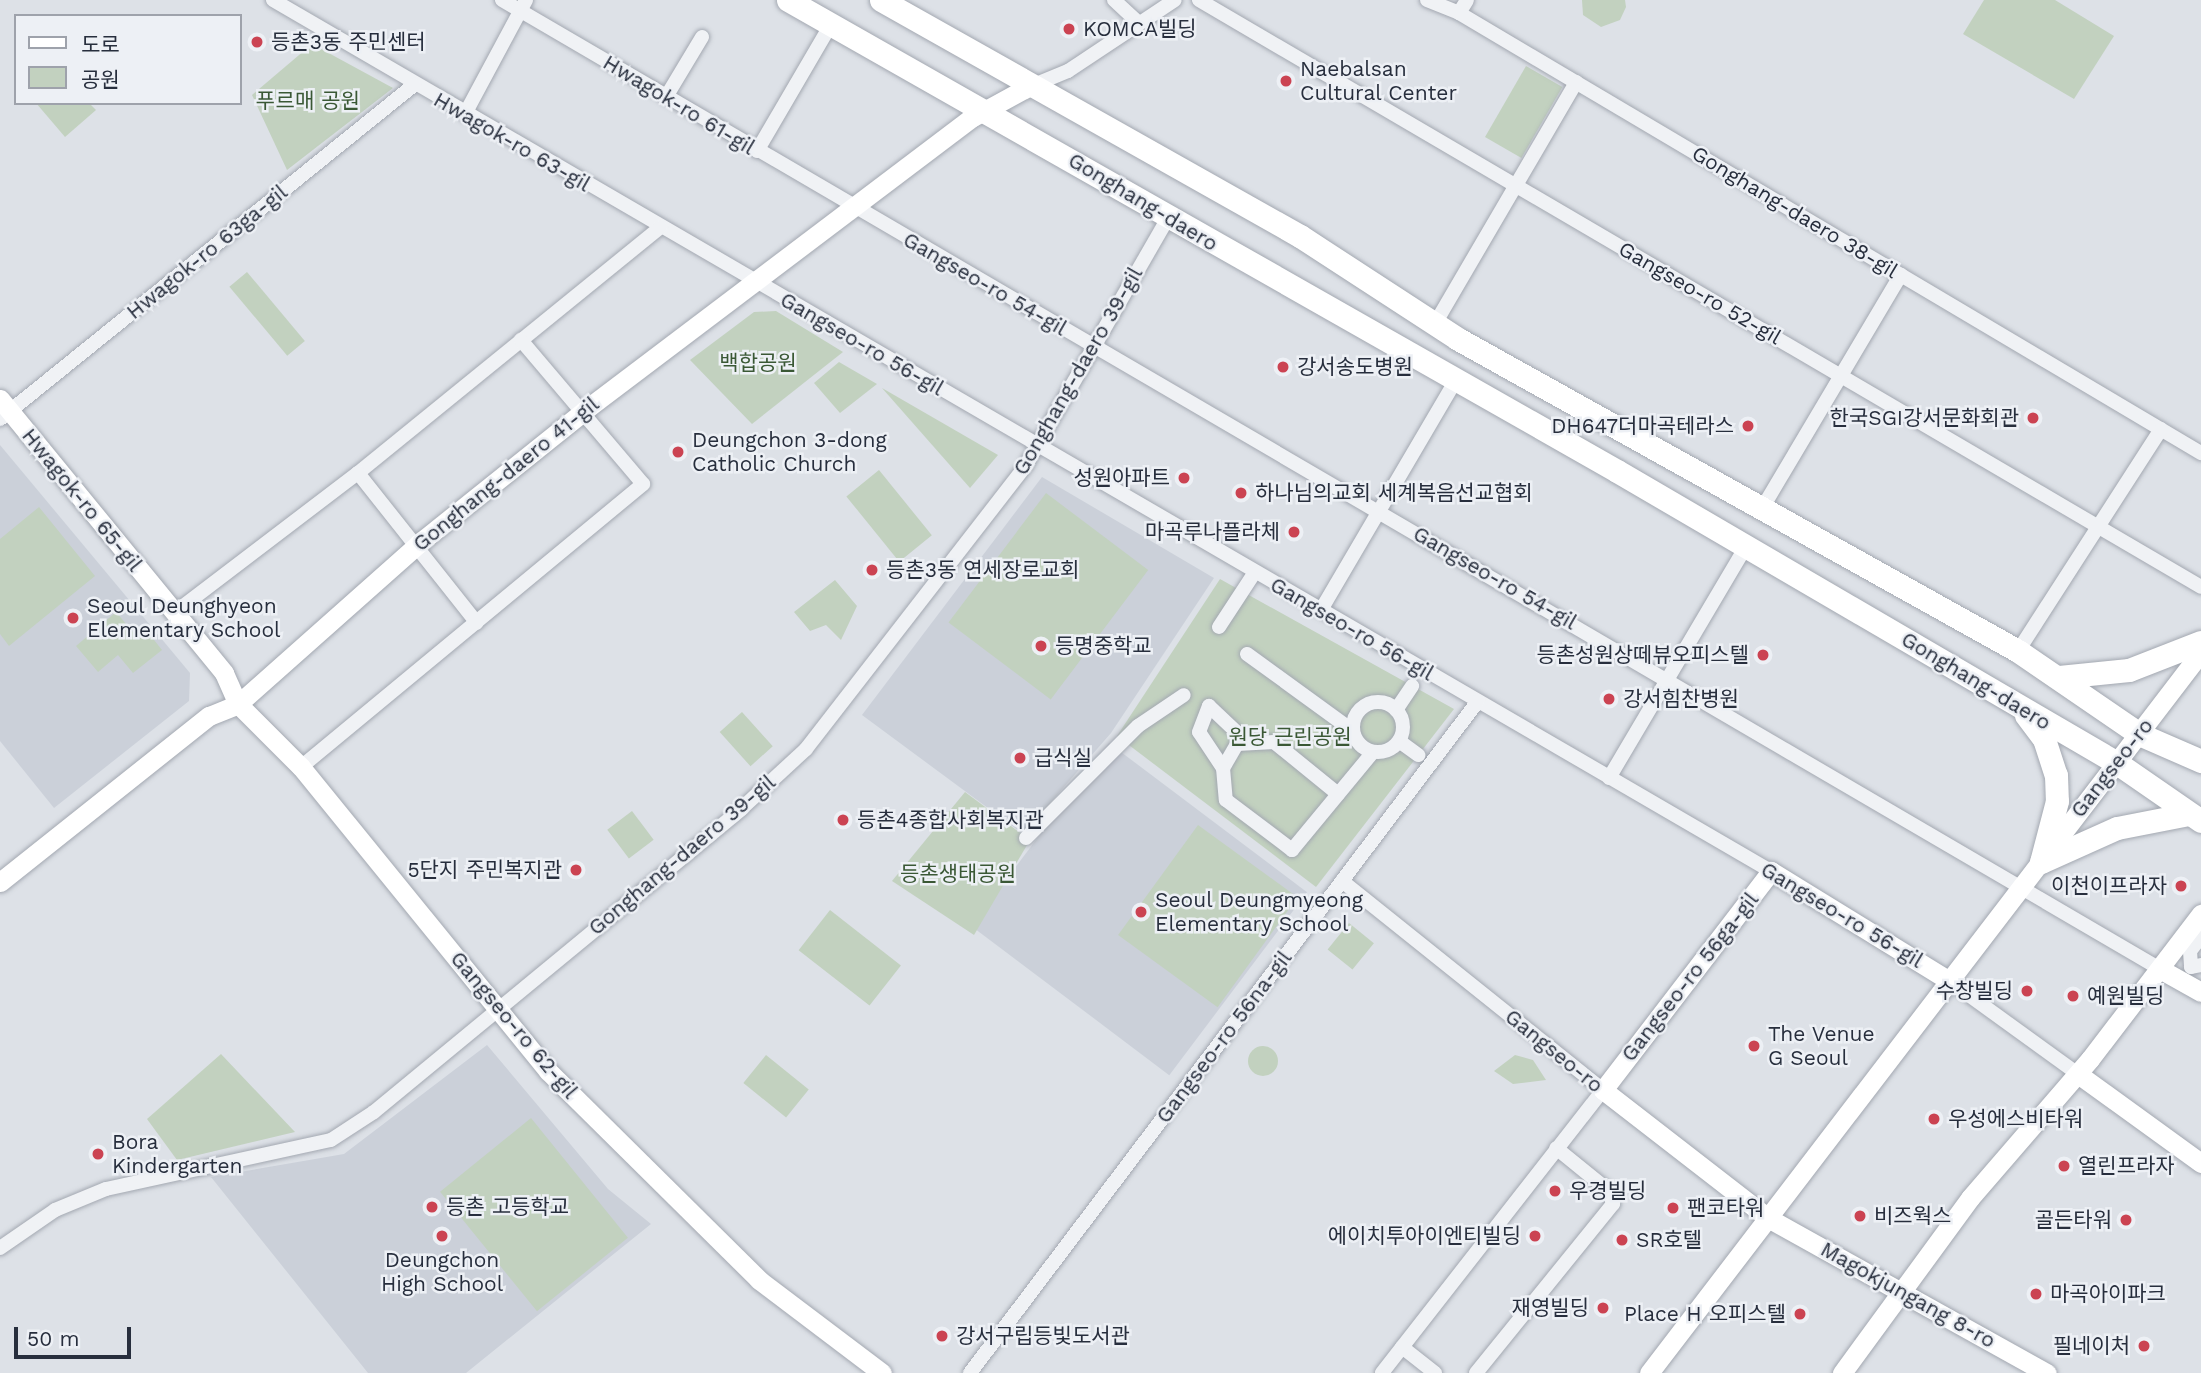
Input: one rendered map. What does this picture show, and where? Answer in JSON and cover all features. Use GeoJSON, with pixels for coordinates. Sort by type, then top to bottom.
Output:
{"type":"FeatureCollection","features":[{"type":"Feature","properties":{"kind":"main road","name":"Gonghang-daero"},"geometry":{"type":"LineString","coordinates":[[788,0],[830,26],[989,109],[1167,220],[1456,380],[1746,546],[2117,762],[2195,817]]}},
{"type":"Feature","properties":{"kind":"main road","name":"Gonghang-daero"},"geometry":{"type":"LineString","coordinates":[[881,0],[1028,87],[1070,104],[1288,229],[1436,322],[1760,512],[2018,651],[2139,734],[2201,761]]}},
{"type":"Feature","properties":{"kind":"main road"},"geometry":{"type":"LineString","coordinates":[[2059,677],[2129,670],[2201,642]]}},
{"type":"Feature","properties":{"kind":"main road"},"geometry":{"type":"LineString","coordinates":[[2018,705],[2044,739],[2056,775],[2057,801],[2041,862]]}},
{"type":"Feature","properties":{"kind":"main road"},"geometry":{"type":"LineString","coordinates":[[2041,862],[2117,828],[2195,817]]}},
{"type":"Feature","properties":{"kind":"street","name":"Hwagok-ro 63-gil"},"geometry":{"type":"LineString","coordinates":[[273,0],[414,85],[753,281]]}},
{"type":"Feature","properties":{"kind":"street","name":"Hwagok-ro 61-gil"},"geometry":{"type":"LineString","coordinates":[[502,0],[524,6],[666,97],[857,211]]}},
{"type":"Feature","properties":{"kind":"street"},"geometry":{"type":"LineString","coordinates":[[1114,0],[1139,23]]}},
{"type":"Feature","properties":{"kind":"street"},"geometry":{"type":"LineString","coordinates":[[1028,87],[1068,71],[1175,0]]}},
{"type":"Feature","properties":{"kind":"street","name":"Gangseo-ro 52-gil"},"geometry":{"type":"LineString","coordinates":[[1199,0],[2201,587]]}},
{"type":"Feature","properties":{"kind":"street","name":"Gonghang-daero 38-gil"},"geometry":{"type":"LineString","coordinates":[[1426,0],[1463,6],[1576,82],[2201,453]]}},
{"type":"Feature","properties":{"kind":"street"},"geometry":{"type":"LineString","coordinates":[[465,114],[524,6]]}},
{"type":"Feature","properties":{"kind":"street"},"geometry":{"type":"LineString","coordinates":[[757,151],[830,26]]}},
{"type":"Feature","properties":{"kind":"street"},"geometry":{"type":"LineString","coordinates":[[666,97],[702,37]]}},
{"type":"Feature","properties":{"kind":"street"},"geometry":{"type":"LineString","coordinates":[[1436,322],[1576,82]]}},
{"type":"Feature","properties":{"kind":"street","name":"Hwagok-ro 63ga-gil"},"geometry":{"type":"LineString","coordinates":[[3,410],[414,85]]}},
{"type":"Feature","properties":{"kind":"street","name":"Gonghang-daero 41-gil"},"geometry":{"type":"LineString","coordinates":[[0,882],[209,716],[238,704],[418,544],[585,410],[753,281],[857,211],[989,109],[1028,87]]}},
{"type":"Feature","properties":{"kind":"street","name":"Gangseo-ro 54-gil"},"geometry":{"type":"LineString","coordinates":[[857,211],[2023,884]]}},
{"type":"Feature","properties":{"kind":"street","name":"Gonghang-daero 39-gil"},"geometry":{"type":"LineString","coordinates":[[0,1248],[55,1210],[106,1189],[331,1140],[374,1112],[806,750],[1037,446],[1096,349],[1167,220]]}},
{"type":"Feature","properties":{"kind":"street"},"geometry":{"type":"LineString","coordinates":[[174,613],[358,473],[661,228]]}},
{"type":"Feature","properties":{"kind":"street"},"geometry":{"type":"LineString","coordinates":[[1760,512],[1901,275]]}},
{"type":"Feature","properties":{"kind":"street","name":"Gangseo-ro 56-gil"},"geometry":{"type":"LineString","coordinates":[[753,281],[1771,871],[1948,981]]}},
{"type":"Feature","properties":{"kind":"street"},"geometry":{"type":"LineString","coordinates":[[301,767],[643,484],[585,410],[521,340]]}},
{"type":"Feature","properties":{"kind":"street"},"geometry":{"type":"LineString","coordinates":[[1321,610],[1456,380]]}},
{"type":"Feature","properties":{"kind":"street","name":"Hwagok-ro 65-gil"},"geometry":{"type":"LineString","coordinates":[[3,410],[223,673],[238,704]]}},
{"type":"Feature","properties":{"kind":"street"},"geometry":{"type":"LineString","coordinates":[[2018,651],[2096,525],[2161,429]]}},
{"type":"Feature","properties":{"kind":"street"},"geometry":{"type":"LineString","coordinates":[[358,473],[418,544],[477,623]]}},
{"type":"Feature","properties":{"kind":"street"},"geometry":{"type":"LineString","coordinates":[[1609,778],[1746,546]]}},
{"type":"Feature","properties":{"kind":"street"},"geometry":{"type":"LineString","coordinates":[[1219,627],[1255,572]]}},
{"type":"Feature","properties":{"kind":"street","name":"Gangseo-ro"},"geometry":{"type":"LineString","coordinates":[[1649,1373],[2201,652]]}},
{"type":"Feature","properties":{"kind":"street"},"geometry":{"type":"LineString","coordinates":[[1247,654],[1353,731],[1373,752]]}},
{"type":"Feature","properties":{"kind":"street"},"geometry":{"type":"LineString","coordinates":[[1396,710],[1412,685]]}},
{"type":"Feature","properties":{"kind":"street"},"geometry":{"type":"LineString","coordinates":[[1026,838],[1138,726],[1184,695]]}},
{"type":"Feature","properties":{"kind":"street","name":"Gangseo-ro 56na-gil"},"geometry":{"type":"LineString","coordinates":[[970,1373],[1478,701]]}},
{"type":"Feature","properties":{"kind":"street"},"geometry":{"type":"LineString","coordinates":[[1353,731],[1356,716],[1367,705],[1383,703],[1396,710],[1403,725],[1399,741]]}},
{"type":"Feature","properties":{"kind":"street","name":"Gangseo-ro 62-gil"},"geometry":{"type":"LineString","coordinates":[[238,704],[301,767],[548,1072],[760,1280],[882,1373]]}},
{"type":"Feature","properties":{"kind":"street"},"geometry":{"type":"LineString","coordinates":[[1246,741],[1209,706],[1199,732],[1223,768],[1226,800],[1292,850],[1373,752],[1399,741]]}},
{"type":"Feature","properties":{"kind":"street"},"geometry":{"type":"LineString","coordinates":[[1223,768],[1237,744],[1246,741],[1273,742],[1338,794]]}},
{"type":"Feature","properties":{"kind":"street"},"geometry":{"type":"LineString","coordinates":[[1399,741],[1419,755]]}},
{"type":"Feature","properties":{"kind":"street","name":"Gangseo-ro 56ga-gil"},"geometry":{"type":"LineString","coordinates":[[1382,1373],[1771,871]]}},
{"type":"Feature","properties":{"kind":"street","name":"Gangseo-ro"},"geometry":{"type":"LineString","coordinates":[[1342,881],[1603,1090],[1768,1217]]}},
{"type":"Feature","properties":{"kind":"street"},"geometry":{"type":"LineString","coordinates":[[2023,884],[2201,992]]}},
{"type":"Feature","properties":{"kind":"street"},"geometry":{"type":"LineString","coordinates":[[1842,1373],[1970,1198],[2078,1074],[2201,914]]}},
{"type":"Feature","properties":{"kind":"street"},"geometry":{"type":"LineString","coordinates":[[2201,937],[2190,951],[2191,967],[2201,965]]}},
{"type":"Feature","properties":{"kind":"street"},"geometry":{"type":"LineString","coordinates":[[1948,981],[2201,1163]]}},
{"type":"Feature","properties":{"kind":"street"},"geometry":{"type":"LineString","coordinates":[[1476,1373],[1613,1204],[1609,1191],[1556,1148]]}},
{"type":"Feature","properties":{"kind":"street","name":"Magokjungang 8-ro"},"geometry":{"type":"LineString","coordinates":[[1768,1217],[2047,1373]]}},
{"type":"Feature","properties":{"kind":"street"},"geometry":{"type":"LineString","coordinates":[[1402,1347],[1435,1373]]}},
{"type":"Feature","properties":{"kind":"shaded area","name":"Seoul Deunghyeon Elementary School"},"geometry":{"type":"Polygon","coordinates":[[[0,445],[190,673],[189,701],[54,808],[0,741],[0,445]]]}},
{"type":"Feature","properties":{"kind":"shaded area","name":"등명중학교"},"geometry":{"type":"Polygon","coordinates":[[[1042,477],[1214,578],[1111,733],[1023,834],[862,715],[1042,477]]]}},
{"type":"Feature","properties":{"kind":"shaded area","name":"Seoul Deungmyeong Elementary School"},"geometry":{"type":"Polygon","coordinates":[[[1109,743],[1307,892],[1169,1075],[971,926],[1109,743]]]}},
{"type":"Feature","properties":{"kind":"shaded area","name":"등촌 고등학교"},"geometry":{"type":"Polygon","coordinates":[[[487,1045],[608,1189],[651,1224],[466,1373],[368,1373],[211,1177],[344,1154],[487,1045]]]}},
{"type":"Feature","properties":{"kind":"green space"},"geometry":{"type":"Polygon","coordinates":[[[1582,0],[1625,0],[1626,7],[1620,20],[1601,27],[1583,15],[1582,0]]]}},
{"type":"Feature","properties":{"kind":"green space"},"geometry":{"type":"Polygon","coordinates":[[[1984,0],[2055,0],[2114,36],[2074,99],[1963,34],[1984,0]]]}},
{"type":"Feature","properties":{"kind":"green space","name":"푸르매 공원"},"geometry":{"type":"Polygon","coordinates":[[[312,44],[393,88],[287,170],[252,95],[312,44]]]}},
{"type":"Feature","properties":{"kind":"green space"},"geometry":{"type":"Polygon","coordinates":[[[1526,66],[1562,87],[1521,158],[1485,137],[1526,66]]]}},
{"type":"Feature","properties":{"kind":"green space"},"geometry":{"type":"Polygon","coordinates":[[[38,105],[91,105],[96,110],[65,137],[38,105]]]}},
{"type":"Feature","properties":{"kind":"green space"},"geometry":{"type":"Polygon","coordinates":[[[247,272],[305,341],[287,356],[229,287],[247,272]]]}},
{"type":"Feature","properties":{"kind":"green space","name":"백합공원"},"geometry":{"type":"Polygon","coordinates":[[[776,311],[843,352],[752,424],[690,360],[754,312],[776,311]]]}},
{"type":"Feature","properties":{"kind":"green space"},"geometry":{"type":"Polygon","coordinates":[[[839,362],[877,384],[840,413],[814,383],[839,362]]]}},
{"type":"Feature","properties":{"kind":"green space"},"geometry":{"type":"Polygon","coordinates":[[[882,388],[998,455],[970,488],[882,388]]]}},
{"type":"Feature","properties":{"kind":"green space"},"geometry":{"type":"Polygon","coordinates":[[[879,470],[932,535],[899,562],[846,496],[879,470]]]}},
{"type":"Feature","properties":{"kind":"green space"},"geometry":{"type":"Polygon","coordinates":[[[1046,493],[1148,570],[1051,699],[949,622],[1046,493]]]}},
{"type":"Feature","properties":{"kind":"green space"},"geometry":{"type":"Polygon","coordinates":[[[39,507],[95,576],[9,646],[0,634],[0,539],[39,507]]]}},
{"type":"Feature","properties":{"kind":"green space","name":"원당 근린공원"},"geometry":{"type":"Polygon","coordinates":[[[1220,579],[1454,709],[1316,887],[1117,736],[1220,579]]]}},
{"type":"Feature","properties":{"kind":"green space"},"geometry":{"type":"Polygon","coordinates":[[[835,580],[857,606],[841,640],[826,625],[810,631],[794,612],[835,580]]]}},
{"type":"Feature","properties":{"kind":"green space"},"geometry":{"type":"Polygon","coordinates":[[[116,612],[138,638],[147,631],[162,650],[133,673],[118,655],[98,672],[76,646],[116,612]]]}},
{"type":"Feature","properties":{"kind":"green space"},"geometry":{"type":"Polygon","coordinates":[[[742,712],[773,746],[750,766],[720,732],[742,712]]]}},
{"type":"Feature","properties":{"kind":"green space","name":"등촌생태공원"},"geometry":{"type":"Polygon","coordinates":[[[965,792],[1030,840],[974,935],[892,881],[965,792]]]}},
{"type":"Feature","properties":{"kind":"green space"},"geometry":{"type":"Polygon","coordinates":[[[632,811],[654,840],[629,858],[607,830],[632,811]]]}},
{"type":"Feature","properties":{"kind":"green space"},"geometry":{"type":"Polygon","coordinates":[[[1198,825],[1298,897],[1218,1007],[1118,935],[1198,825]]]}},
{"type":"Feature","properties":{"kind":"green space"},"geometry":{"type":"Polygon","coordinates":[[[830,910],[901,965],[870,1006],[799,950],[830,910]]]}},
{"type":"Feature","properties":{"kind":"green space"},"geometry":{"type":"Polygon","coordinates":[[[1349,923],[1374,943],[1352,970],[1328,949],[1349,923]]]}},
{"type":"Feature","properties":{"kind":"green space"},"geometry":{"type":"Polygon","coordinates":[[[1263,1046],[1274,1050],[1278,1061],[1274,1072],[1263,1076],[1252,1072],[1248,1061],[1252,1050],[1263,1046]]]}},
{"type":"Feature","properties":{"kind":"green space"},"geometry":{"type":"Polygon","coordinates":[[[221,1054],[295,1132],[177,1160],[147,1119],[221,1054]]]}},
{"type":"Feature","properties":{"kind":"green space"},"geometry":{"type":"Polygon","coordinates":[[[766,1055],[809,1090],[786,1118],[743,1083],[766,1055]]]}},
{"type":"Feature","properties":{"kind":"green space"},"geometry":{"type":"Polygon","coordinates":[[[1515,1055],[1533,1060],[1546,1080],[1513,1084],[1494,1071],[1515,1055]]]}},
{"type":"Feature","properties":{"kind":"green space"},"geometry":{"type":"Polygon","coordinates":[[[531,1118],[628,1238],[537,1311],[440,1192],[531,1118]]]}},
{"type":"Feature","properties":{"kind":"place","name":"KOMCA빌딩"},"geometry":{"type":"Point","coordinates":[1069,29]}},
{"type":"Feature","properties":{"kind":"place","name":"등촌3동 주민센터"},"geometry":{"type":"Point","coordinates":[257,42]}},
{"type":"Feature","properties":{"kind":"place","name":"Naebalsan Cultural Center"},"geometry":{"type":"Point","coordinates":[1286,81]}},
{"type":"Feature","properties":{"kind":"place","name":"강서송도병원"},"geometry":{"type":"Point","coordinates":[1283,367]}},
{"type":"Feature","properties":{"kind":"place","name":"한국SGI강서문화회관"},"geometry":{"type":"Point","coordinates":[2033,418]}},
{"type":"Feature","properties":{"kind":"place","name":"DH647더마곡테라스"},"geometry":{"type":"Point","coordinates":[1748,426]}},
{"type":"Feature","properties":{"kind":"place","name":"Deungchon 3-dong Catholic Church"},"geometry":{"type":"Point","coordinates":[678,452]}},
{"type":"Feature","properties":{"kind":"place","name":"성원아파트"},"geometry":{"type":"Point","coordinates":[1184,478]}},
{"type":"Feature","properties":{"kind":"place","name":"하나님의교회 세계복음선교협회"},"geometry":{"type":"Point","coordinates":[1241,493]}},
{"type":"Feature","properties":{"kind":"place","name":"마곡루나플라체"},"geometry":{"type":"Point","coordinates":[1294,532]}},
{"type":"Feature","properties":{"kind":"place","name":"등촌3동 연세장로교회"},"geometry":{"type":"Point","coordinates":[872,570]}},
{"type":"Feature","properties":{"kind":"place","name":"Seoul Deunghyeon Elementary School"},"geometry":{"type":"Point","coordinates":[73,618]}},
{"type":"Feature","properties":{"kind":"place","name":"등명중학교"},"geometry":{"type":"Point","coordinates":[1041,646]}},
{"type":"Feature","properties":{"kind":"place","name":"등촌성원상떼뷰오피스텔"},"geometry":{"type":"Point","coordinates":[1763,655]}},
{"type":"Feature","properties":{"kind":"place","name":"강서힘찬병원"},"geometry":{"type":"Point","coordinates":[1609,699]}},
{"type":"Feature","properties":{"kind":"place","name":"급식실"},"geometry":{"type":"Point","coordinates":[1020,758]}},
{"type":"Feature","properties":{"kind":"place","name":"등촌4종합사회복지관"},"geometry":{"type":"Point","coordinates":[843,820]}},
{"type":"Feature","properties":{"kind":"place","name":"5단지 주민복지관"},"geometry":{"type":"Point","coordinates":[576,870]}},
{"type":"Feature","properties":{"kind":"place","name":"이천이프라자"},"geometry":{"type":"Point","coordinates":[2181,886]}},
{"type":"Feature","properties":{"kind":"place","name":"Seoul Deungmyeong Elementary School"},"geometry":{"type":"Point","coordinates":[1141,912]}},
{"type":"Feature","properties":{"kind":"place","name":"수창빌딩"},"geometry":{"type":"Point","coordinates":[2027,991]}},
{"type":"Feature","properties":{"kind":"place","name":"예원빌딩"},"geometry":{"type":"Point","coordinates":[2073,996]}},
{"type":"Feature","properties":{"kind":"place","name":"The Venue G Seoul"},"geometry":{"type":"Point","coordinates":[1754,1046]}},
{"type":"Feature","properties":{"kind":"place","name":"우성에스비타워"},"geometry":{"type":"Point","coordinates":[1934,1119]}},
{"type":"Feature","properties":{"kind":"place","name":"Bora Kindergarten"},"geometry":{"type":"Point","coordinates":[98,1154]}},
{"type":"Feature","properties":{"kind":"place","name":"열린프라자"},"geometry":{"type":"Point","coordinates":[2064,1166]}},
{"type":"Feature","properties":{"kind":"place","name":"우경빌딩"},"geometry":{"type":"Point","coordinates":[1555,1191]}},
{"type":"Feature","properties":{"kind":"place","name":"등촌 고등학교"},"geometry":{"type":"Point","coordinates":[432,1207]}},
{"type":"Feature","properties":{"kind":"place","name":"팬코타워"},"geometry":{"type":"Point","coordinates":[1673,1208]}},
{"type":"Feature","properties":{"kind":"place","name":"비즈웍스"},"geometry":{"type":"Point","coordinates":[1860,1216]}},
{"type":"Feature","properties":{"kind":"place","name":"골든타워"},"geometry":{"type":"Point","coordinates":[2126,1220]}},
{"type":"Feature","properties":{"kind":"place","name":"Deungchon High School"},"geometry":{"type":"Point","coordinates":[442,1236]}},
{"type":"Feature","properties":{"kind":"place","name":"에이치투아이엔티빌딩"},"geometry":{"type":"Point","coordinates":[1535,1236]}},
{"type":"Feature","properties":{"kind":"place","name":"SR호텔"},"geometry":{"type":"Point","coordinates":[1622,1240]}},
{"type":"Feature","properties":{"kind":"place","name":"마곡아이파크"},"geometry":{"type":"Point","coordinates":[2036,1294]}},
{"type":"Feature","properties":{"kind":"place","name":"재영빌딩"},"geometry":{"type":"Point","coordinates":[1603,1308]}},
{"type":"Feature","properties":{"kind":"place","name":"Place H 오피스텔"},"geometry":{"type":"Point","coordinates":[1800,1314]}},
{"type":"Feature","properties":{"kind":"place","name":"강서구립등빛도서관"},"geometry":{"type":"Point","coordinates":[942,1336]}},
{"type":"Feature","properties":{"kind":"place","name":"필네이처"},"geometry":{"type":"Point","coordinates":[2144,1346]}}]}
